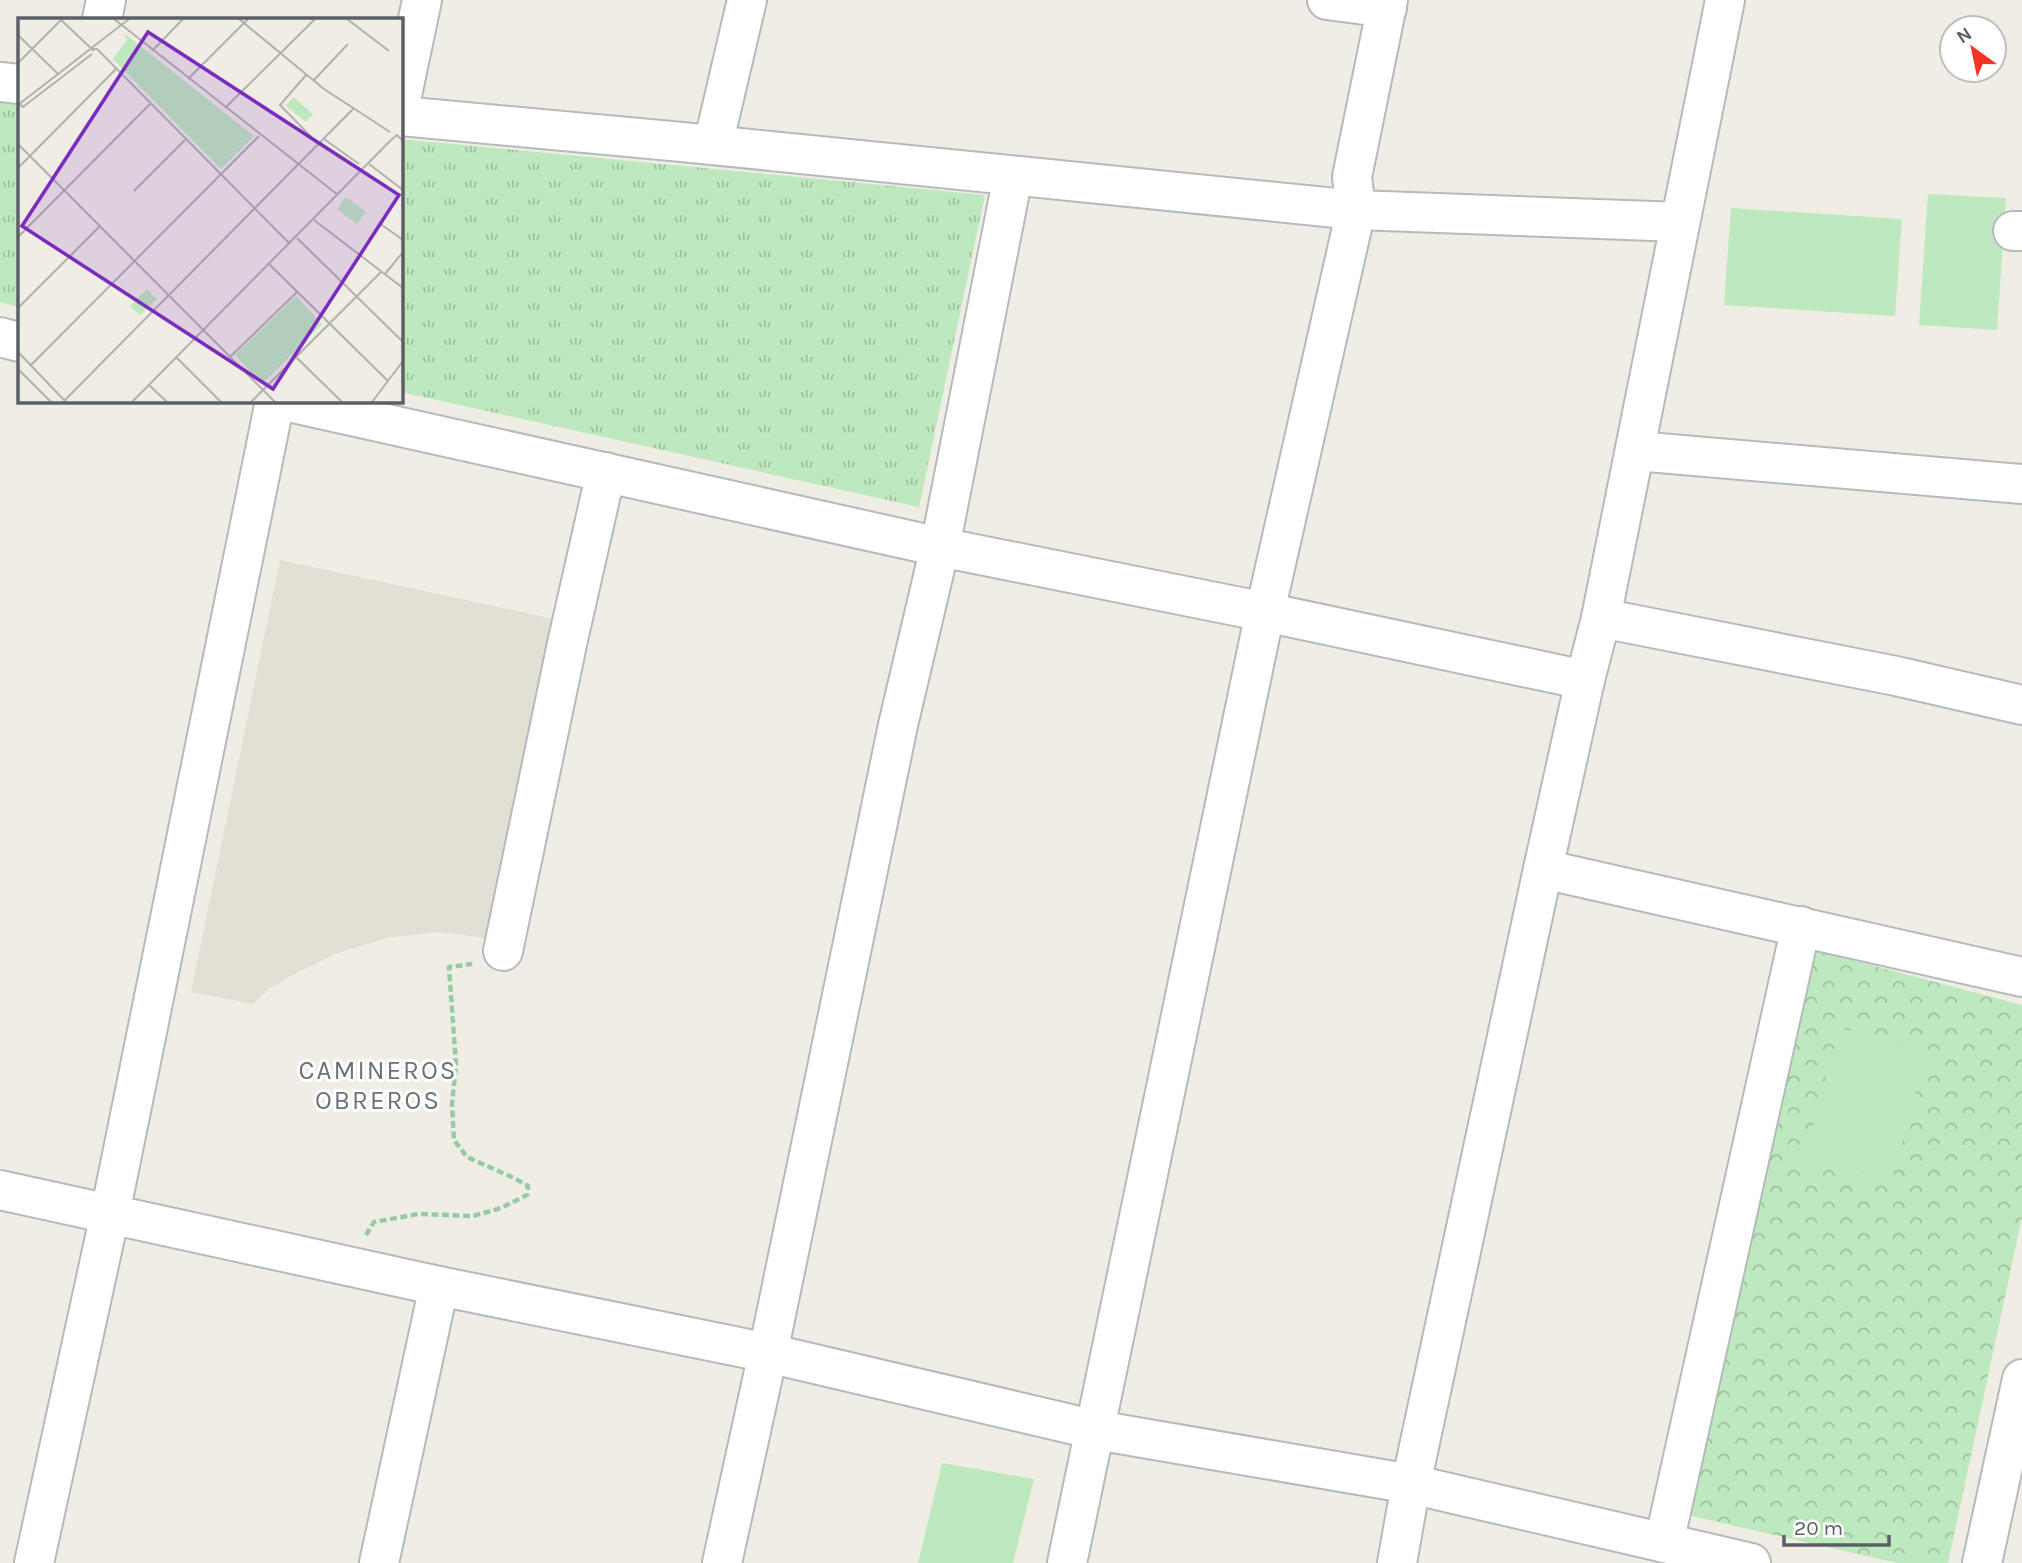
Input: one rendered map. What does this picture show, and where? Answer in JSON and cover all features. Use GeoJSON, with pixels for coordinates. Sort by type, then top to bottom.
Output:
{"type":"FeatureCollection","features":[{"type":"Feature","properties":{"kind":"street"},"geometry":{"type":"LineString","coordinates":[[102,18],[106,0]]}},
{"type":"Feature","properties":{"kind":"street"},"geometry":{"type":"LineString","coordinates":[[402,95],[422,0]]}},
{"type":"Feature","properties":{"kind":"street"},"geometry":{"type":"LineString","coordinates":[[713,145],[747,0]]}},
{"type":"Feature","properties":{"kind":"street"},"geometry":{"type":"LineString","coordinates":[[1066,1563],[1096,1430],[1265,612],[1356,210],[1352,177],[1387,4],[1327,0]]}},
{"type":"Feature","properties":{"kind":"street"},"geometry":{"type":"LineString","coordinates":[[1396,1563],[1543,869],[1601,618],[1725,0]]}},
{"type":"Feature","properties":{"kind":"street"},"geometry":{"type":"LineString","coordinates":[[0,82],[18,84]]}},
{"type":"Feature","properties":{"kind":"street"},"geometry":{"type":"LineString","coordinates":[[402,116],[1356,210],[1680,222]]}},
{"type":"Feature","properties":{"kind":"street"},"geometry":{"type":"LineString","coordinates":[[722,1563],[898,724],[940,547],[1013,176]]}},
{"type":"Feature","properties":{"kind":"street"},"geometry":{"type":"LineString","coordinates":[[0,337],[18,342]]}},
{"type":"Feature","properties":{"kind":"street"},"geometry":{"type":"LineString","coordinates":[[34,1563],[110,1214],[275,402]]}},
{"type":"Feature","properties":{"kind":"street"},"geometry":{"type":"LineString","coordinates":[[289,402],[940,547],[1585,680]]}},
{"type":"Feature","properties":{"kind":"street"},"geometry":{"type":"LineString","coordinates":[[1636,451],[2022,484]]}},
{"type":"Feature","properties":{"kind":"street"},"geometry":{"type":"LineString","coordinates":[[503,950],[606,472]]}},
{"type":"Feature","properties":{"kind":"street"},"geometry":{"type":"LineString","coordinates":[[1601,618],[1896,676],[2022,705]]}},
{"type":"Feature","properties":{"kind":"street"},"geometry":{"type":"LineString","coordinates":[[1543,869],[2022,977]]}},
{"type":"Feature","properties":{"kind":"street"},"geometry":{"type":"LineString","coordinates":[[1664,1543],[1801,926]]}},
{"type":"Feature","properties":{"kind":"street"},"geometry":{"type":"LineString","coordinates":[[0,1190],[439,1286],[768,1353],[1096,1430],[1411,1485],[1751,1563]]}},
{"type":"Feature","properties":{"kind":"street"},"geometry":{"type":"LineString","coordinates":[[379,1563],[439,1286]]}},
{"type":"Feature","properties":{"kind":"street"},"geometry":{"type":"LineString","coordinates":[[1982,1563],[2022,1379]]}},
{"type":"Feature","properties":{"kind":"path"},"geometry":{"type":"LineString","coordinates":[[360,1244],[374,1222],[418,1214],[474,1216],[501,1209],[527,1195],[528,1186],[467,1157],[454,1140],[452,1104],[456,1065],[449,967],[499,960],[503,950]]}},
{"type":"Feature","properties":{"kind":"shaded area"},"geometry":{"type":"Polygon","coordinates":[[[280,560],[554,619],[486,938],[437,932],[386,938],[335,954],[300,971],[270,988],[253,1004],[191,992],[280,560]]]}},
{"type":"Feature","properties":{"kind":"green space"},"geometry":{"type":"Polygon","coordinates":[[[0,101],[18,103],[18,307],[0,302],[0,101]]]}},
{"type":"Feature","properties":{"kind":"green space"},"geometry":{"type":"Polygon","coordinates":[[[402,139],[985,195],[919,507],[402,392],[402,139]]]}},
{"type":"Feature","properties":{"kind":"green space"},"geometry":{"type":"Polygon","coordinates":[[[1928,194],[2006,198],[1997,330],[1919,325],[1928,194]]]}},
{"type":"Feature","properties":{"kind":"green space"},"geometry":{"type":"Polygon","coordinates":[[[1731,208],[1902,219],[1895,316],[1724,305],[1731,208]]]}},
{"type":"Feature","properties":{"kind":"green space"},"geometry":{"type":"Polygon","coordinates":[[[1810,949],[2022,1005],[2022,1217],[1948,1563],[1897,1563],[1683,1514],[1810,949]]]}},
{"type":"Feature","properties":{"kind":"green space"},"geometry":{"type":"Polygon","coordinates":[[[1839,1028],[1926,1051],[1891,1184],[1804,1161],[1839,1028]]]}},
{"type":"Feature","properties":{"kind":"green space"},"geometry":{"type":"Polygon","coordinates":[[[942,1463],[1034,1479],[1013,1563],[918,1563],[942,1463]]]}},
{"type":"Feature","properties":{"kind":"district","name":"CAMINEROS OBREROS"},"geometry":{"type":"Point","coordinates":[378,1085]}}]}
